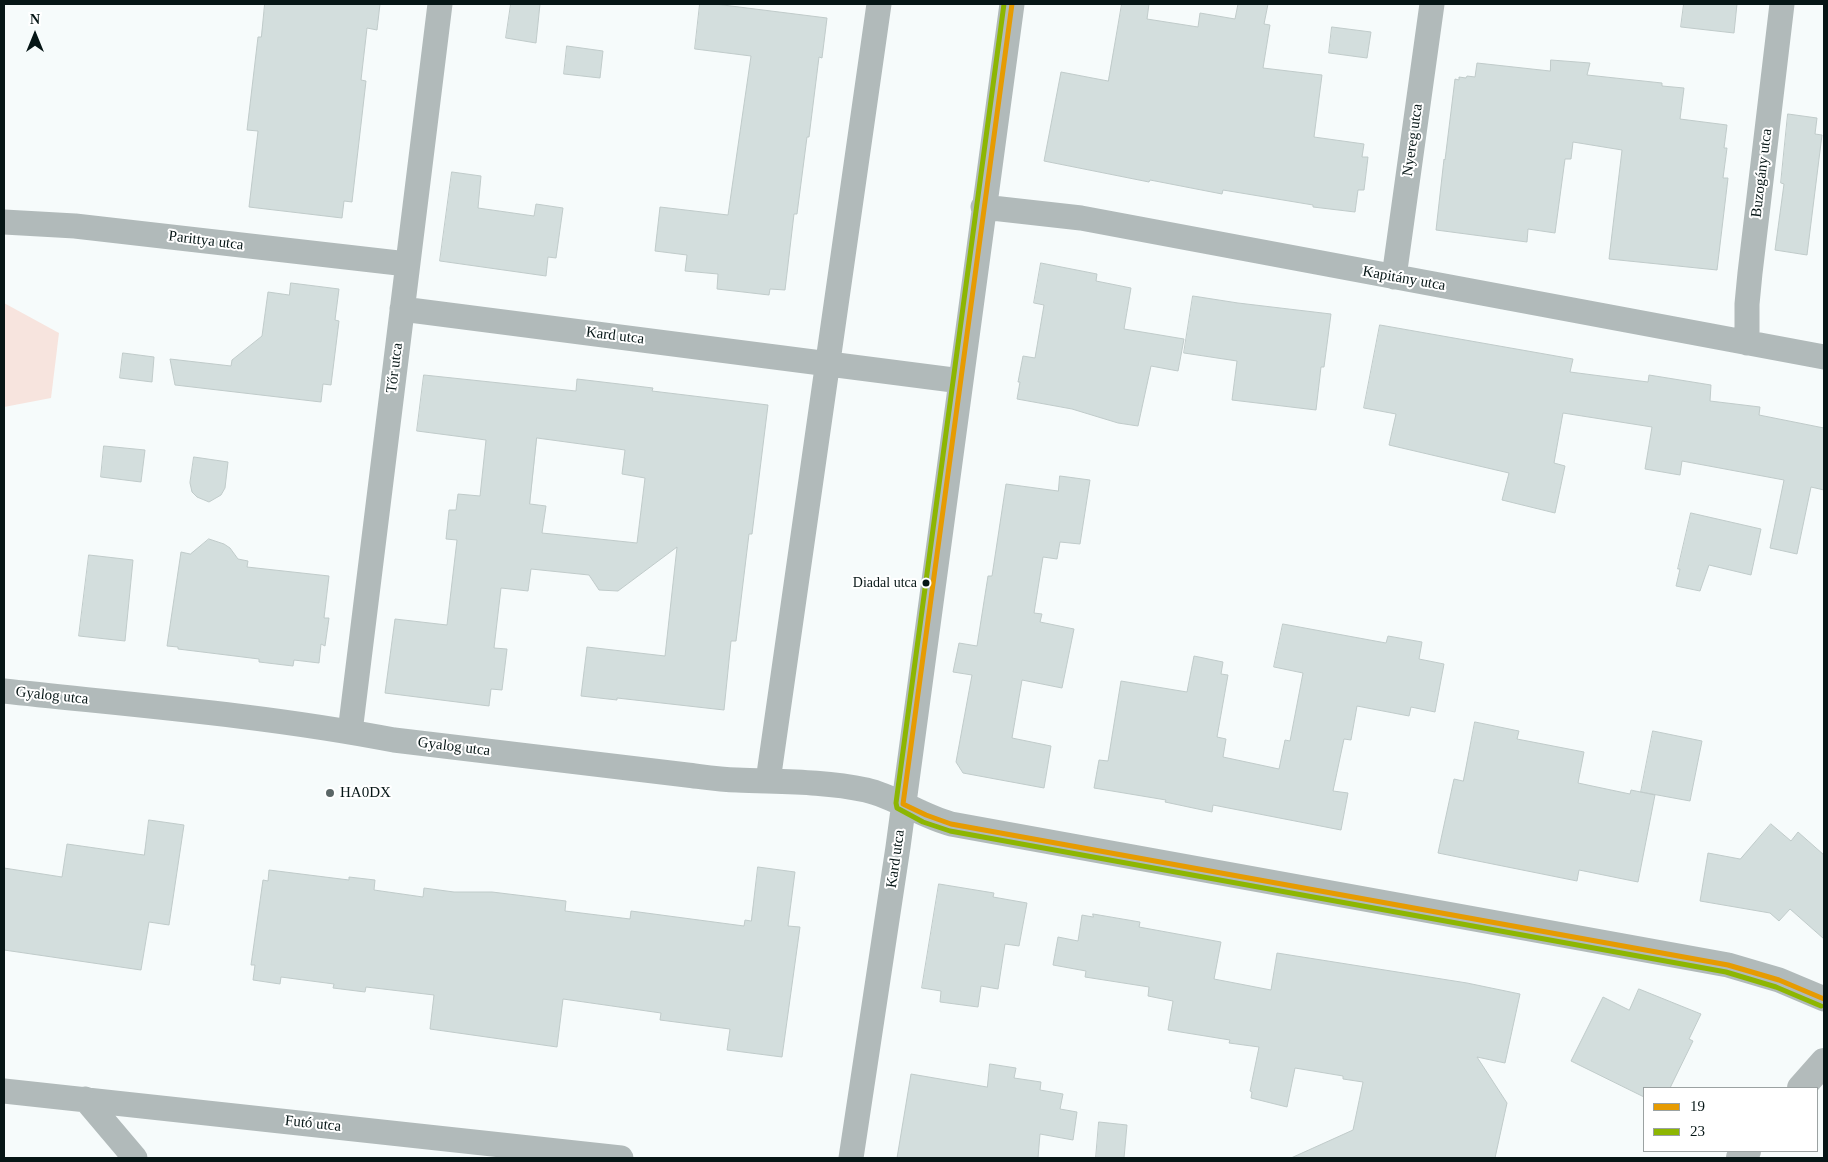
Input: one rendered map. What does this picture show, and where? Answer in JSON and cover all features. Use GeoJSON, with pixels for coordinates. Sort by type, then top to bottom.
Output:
{"type":"FeatureCollection","features":[{"type":"Feature","properties":{"kind":"main road"},"geometry":{"type":"LineString","coordinates":[[1802,1087],[1824,1062]]}},
{"type":"Feature","properties":{"kind":"street","name":"Tőr utca"},"geometry":{"type":"LineString","coordinates":[[350,732],[440,4]]}},
{"type":"Feature","properties":{"kind":"street"},"geometry":{"type":"LineString","coordinates":[[768,781],[879,4]]}},
{"type":"Feature","properties":{"kind":"street","name":"Kard utca"},"geometry":{"type":"LineString","coordinates":[[851,1158],[903,804],[1012,4]]}},
{"type":"Feature","properties":{"kind":"street","name":"Nyereg utca"},"geometry":{"type":"LineString","coordinates":[[1394,277],[1432,4]]}},
{"type":"Feature","properties":{"kind":"street","name":"Buzogány utca"},"geometry":{"type":"LineString","coordinates":[[1747,343],[1747,304],[1750,273],[1782,4]]}},
{"type":"Feature","properties":{"kind":"street","name":"Kapitány utca"},"geometry":{"type":"LineString","coordinates":[[984,207],[1081,218],[1824,357]]}},
{"type":"Feature","properties":{"kind":"street","name":"Parittya utca"},"geometry":{"type":"LineString","coordinates":[[4,222],[75,226],[407,264]]}},
{"type":"Feature","properties":{"kind":"street","name":"Kard utca"},"geometry":{"type":"LineString","coordinates":[[402,309],[827,362],[961,381]]}},
{"type":"Feature","properties":{"kind":"street","name":"Gyalog utca"},"geometry":{"type":"LineString","coordinates":[[4,691],[274,721],[394,740],[687,776],[735,780],[794,781],[867,790],[903,804]]}},
{"type":"Feature","properties":{"kind":"street"},"geometry":{"type":"LineString","coordinates":[[903,804],[951,824],[1728,965],[1779,980],[1824,999]]}},
{"type":"Feature","properties":{"kind":"street","name":"Futó utca"},"geometry":{"type":"LineString","coordinates":[[4,1091],[621,1158]]}},
{"type":"Feature","properties":{"kind":"street"},"geometry":{"type":"LineString","coordinates":[[85,1099],[135,1158]]}},
{"type":"Feature","properties":{"kind":"shaded area"},"geometry":{"type":"Polygon","coordinates":[[[4,303],[59,333],[51,398],[4,407],[4,303]]]}},
{"type":"Feature","properties":{"kind":"building"},"geometry":{"type":"Polygon","coordinates":[[[265,4],[380,4],[377,30],[367,28],[361,80],[366,81],[352,202],[344,201],[342,218],[249,207],[258,131],[247,130],[258,37],[261,37],[265,4]]]}},
{"type":"Feature","properties":{"kind":"building"},"geometry":{"type":"Polygon","coordinates":[[[511,4],[540,4],[536,43],[506,38],[511,4]]]}},
{"type":"Feature","properties":{"kind":"building"},"geometry":{"type":"Polygon","coordinates":[[[700,4],[715,4],[827,18],[822,58],[819,57],[797,214],[794,214],[785,290],[770,289],[769,295],[717,289],[718,274],[685,271],[687,255],[655,251],[660,207],[728,215],[751,56],[695,49],[700,4]]]}},
{"type":"Feature","properties":{"kind":"building"},"geometry":{"type":"Polygon","coordinates":[[[1122,4],[1149,4],[1147,19],[1198,27],[1200,13],[1235,19],[1238,4],[1268,4],[1264,24],[1270,25],[1263,68],[1322,75],[1314,137],[1364,144],[1362,157],[1368,157],[1364,190],[1358,190],[1355,212],[1313,207],[1313,205],[1223,190],[1222,194],[1150,180],[1149,182],[1044,161],[1061,72],[1108,81],[1122,4]]]}},
{"type":"Feature","properties":{"kind":"building"},"geometry":{"type":"Polygon","coordinates":[[[1684,4],[1737,4],[1734,33],[1681,27],[1684,4]]]}},
{"type":"Feature","properties":{"kind":"building"},"geometry":{"type":"Polygon","coordinates":[[[1332,27],[1371,32],[1367,58],[1329,53],[1332,27]]]}},
{"type":"Feature","properties":{"kind":"building"},"geometry":{"type":"Polygon","coordinates":[[[567,46],[603,51],[600,78],[564,74],[567,46]]]}},
{"type":"Feature","properties":{"kind":"building"},"geometry":{"type":"Polygon","coordinates":[[[1551,60],[1590,63],[1587,75],[1662,83],[1662,86],[1684,88],[1680,119],[1727,125],[1724,148],[1727,148],[1723,178],[1728,178],[1717,270],[1609,259],[1622,150],[1573,142],[1571,159],[1565,159],[1555,233],[1528,229],[1527,242],[1436,230],[1455,79],[1459,80],[1459,77],[1466,78],[1467,76],[1475,77],[1477,63],[1550,71],[1551,60]]]}},
{"type":"Feature","properties":{"kind":"building"},"geometry":{"type":"Polygon","coordinates":[[[1788,114],[1817,118],[1815,134],[1822,135],[1807,255],[1775,250],[1784,184],[1781,183],[1788,114]]]}},
{"type":"Feature","properties":{"kind":"building"},"geometry":{"type":"Polygon","coordinates":[[[452,172],[481,176],[478,208],[534,216],[536,204],[563,208],[556,258],[548,257],[546,276],[440,261],[452,172]]]}},
{"type":"Feature","properties":{"kind":"building"},"geometry":{"type":"Polygon","coordinates":[[[1041,263],[1097,274],[1096,281],[1131,288],[1124,329],[1184,339],[1178,371],[1151,366],[1138,426],[1118,423],[1072,409],[1017,399],[1023,356],[1035,358],[1044,305],[1034,303],[1041,263]]]}},
{"type":"Feature","properties":{"kind":"building"},"geometry":{"type":"Polygon","coordinates":[[[291,283],[339,289],[335,320],[339,321],[331,385],[323,384],[321,402],[175,385],[170,359],[231,366],[232,360],[262,336],[268,292],[289,295],[291,283]]]}},
{"type":"Feature","properties":{"kind":"building"},"geometry":{"type":"Polygon","coordinates":[[[1193,296],[1331,314],[1324,367],[1321,367],[1316,410],[1232,400],[1237,361],[1184,353],[1193,296]]]}},
{"type":"Feature","properties":{"kind":"building"},"geometry":{"type":"Polygon","coordinates":[[[1380,325],[1573,359],[1570,372],[1648,382],[1649,375],[1711,385],[1710,401],[1760,407],[1759,415],[1824,428],[1824,490],[1811,487],[1797,554],[1770,548],[1784,480],[1682,461],[1680,475],[1645,469],[1652,427],[1563,413],[1554,463],[1565,466],[1555,513],[1502,500],[1509,473],[1389,445],[1396,414],[1364,408],[1380,325]]]}},
{"type":"Feature","properties":{"kind":"building"},"geometry":{"type":"Polygon","coordinates":[[[123,353],[154,357],[152,382],[120,378],[123,353]]]}},
{"type":"Feature","properties":{"kind":"building"},"geometry":{"type":"Polygon","coordinates":[[[424,375],[576,391],[577,379],[653,388],[652,391],[768,405],[736,641],[731,641],[724,710],[617,698],[617,700],[581,696],[587,647],[665,656],[677,547],[618,591],[599,590],[589,575],[531,569],[528,591],[501,588],[494,648],[507,649],[502,690],[491,689],[489,706],[385,693],[395,619],[447,625],[457,540],[446,539],[449,510],[456,510],[458,494],[480,496],[486,440],[417,431],[424,375]],[[537,438],[530,504],[546,506],[542,533],[637,543],[645,478],[622,474],[625,450],[537,438]]]}},
{"type":"Feature","properties":{"kind":"building"},"geometry":{"type":"Polygon","coordinates":[[[104,446],[145,450],[141,482],[101,477],[104,446]]]}},
{"type":"Feature","properties":{"kind":"building"},"geometry":{"type":"Polygon","coordinates":[[[194,457],[228,462],[225,488],[221,495],[209,502],[197,497],[192,492],[190,483],[194,457]]]}},
{"type":"Feature","properties":{"kind":"building"},"geometry":{"type":"Polygon","coordinates":[[[1060,476],[1090,480],[1080,544],[1060,542],[1057,559],[1043,557],[1034,613],[1042,614],[1040,622],[1074,629],[1062,688],[1022,680],[1012,738],[1051,746],[1044,788],[963,773],[956,762],[972,675],[953,672],[959,643],[977,646],[988,576],[992,576],[1006,484],[1058,491],[1060,476]]]}},
{"type":"Feature","properties":{"kind":"building"},"geometry":{"type":"Polygon","coordinates":[[[1691,513],[1761,529],[1751,575],[1709,565],[1700,591],[1676,586],[1691,513]]]}},
{"type":"Feature","properties":{"kind":"building"},"geometry":{"type":"Polygon","coordinates":[[[209,539],[230,548],[238,559],[248,561],[247,567],[329,576],[324,618],[329,618],[325,646],[321,644],[319,663],[294,660],[293,666],[259,662],[259,659],[167,646],[181,552],[190,554],[209,539]]]}},
{"type":"Feature","properties":{"kind":"building"},"geometry":{"type":"Polygon","coordinates":[[[89,555],[133,560],[125,641],[79,636],[89,555]]]}},
{"type":"Feature","properties":{"kind":"building"},"geometry":{"type":"Polygon","coordinates":[[[1283,624],[1386,643],[1388,636],[1422,642],[1419,659],[1444,664],[1435,712],[1411,707],[1409,716],[1357,706],[1351,740],[1344,739],[1333,791],[1348,793],[1341,830],[1213,805],[1212,812],[1165,802],[1166,800],[1094,788],[1099,760],[1108,761],[1121,681],[1187,692],[1194,656],[1223,662],[1221,674],[1228,675],[1217,737],[1226,739],[1223,757],[1279,769],[1285,740],[1290,741],[1303,673],[1274,667],[1283,624]]]}},
{"type":"Feature","properties":{"kind":"building"},"geometry":{"type":"Polygon","coordinates":[[[1475,722],[1519,731],[1517,739],[1584,752],[1578,783],[1630,794],[1631,790],[1655,795],[1638,882],[1579,870],[1577,881],[1438,853],[1454,779],[1463,781],[1475,722]]]}},
{"type":"Feature","properties":{"kind":"building"},"geometry":{"type":"Polygon","coordinates":[[[1653,731],[1702,741],[1690,801],[1641,792],[1653,731]]]}},
{"type":"Feature","properties":{"kind":"building"},"geometry":{"type":"Polygon","coordinates":[[[149,820],[184,825],[169,925],[149,922],[141,970],[4,950],[4,868],[62,877],[67,844],[144,855],[149,820]]]}},
{"type":"Feature","properties":{"kind":"building"},"geometry":{"type":"Polygon","coordinates":[[[1771,824],[1791,841],[1798,832],[1824,855],[1824,939],[1790,909],[1779,921],[1770,913],[1700,901],[1708,853],[1740,859],[1771,824]]]}},
{"type":"Feature","properties":{"kind":"building"},"geometry":{"type":"Polygon","coordinates":[[[758,867],[795,872],[788,926],[800,927],[782,1057],[727,1050],[730,1029],[660,1020],[661,1013],[563,999],[557,1047],[430,1029],[434,995],[366,987],[365,992],[333,988],[334,984],[281,977],[280,984],[253,980],[255,965],[251,965],[263,880],[268,881],[269,870],[349,880],[349,877],[375,880],[374,890],[423,897],[424,888],[454,892],[492,892],[566,901],[565,911],[630,919],[631,911],[744,926],[745,920],[751,921],[758,867]]]}},
{"type":"Feature","properties":{"kind":"building"},"geometry":{"type":"Polygon","coordinates":[[[939,884],[994,893],[993,897],[1027,903],[1019,946],[1005,944],[998,989],[981,986],[978,1007],[940,1002],[941,991],[922,988],[939,884]]]}},
{"type":"Feature","properties":{"kind":"building"},"geometry":{"type":"Polygon","coordinates":[[[1093,914],[1140,922],[1139,927],[1221,942],[1214,979],[1271,990],[1277,953],[1467,983],[1520,994],[1505,1063],[1477,1057],[1507,1103],[1495,1158],[1291,1158],[1353,1130],[1363,1082],[1343,1079],[1343,1076],[1295,1068],[1287,1107],[1251,1098],[1252,1092],[1250,1091],[1259,1047],[1229,1043],[1230,1040],[1168,1030],[1173,1001],[1148,996],[1149,987],[1085,977],[1086,971],[1053,965],[1058,937],[1078,941],[1082,915],[1093,917],[1093,914]]]}},
{"type":"Feature","properties":{"kind":"building"},"geometry":{"type":"Polygon","coordinates":[[[1639,989],[1701,1014],[1689,1039],[1693,1041],[1670,1087],[1643,1087],[1643,1097],[1571,1061],[1603,997],[1629,1010],[1639,989]]]}},
{"type":"Feature","properties":{"kind":"building"},"geometry":{"type":"Polygon","coordinates":[[[990,1064],[1016,1068],[1014,1078],[1041,1082],[1040,1090],[1063,1094],[1060,1109],[1077,1112],[1073,1140],[1040,1134],[1038,1158],[897,1158],[911,1074],[987,1087],[990,1064]]]}},
{"type":"Feature","properties":{"kind":"building"},"geometry":{"type":"Polygon","coordinates":[[[1099,1122],[1127,1125],[1124,1158],[1096,1158],[1099,1122]]]}},
{"type":"Feature","properties":{"kind":"transit line","name":"23"},"geometry":{"type":"LineString","coordinates":[[1004,4],[896,803],[897,808],[923,822],[950,831],[1726,972],[1776,987],[1821,1006]]}},
{"type":"Feature","properties":{"kind":"transit line","name":"19"},"geometry":{"type":"LineString","coordinates":[[1012,4],[903,804],[951,824],[1728,965],[1779,980],[1824,999]]}},
{"type":"Feature","properties":{"kind":"place","name":"Diadal utca"},"geometry":{"type":"Point","coordinates":[926,583]}},
{"type":"Feature","properties":{"kind":"place","name":"HA0DX"},"geometry":{"type":"Point","coordinates":[330,793]}}]}
